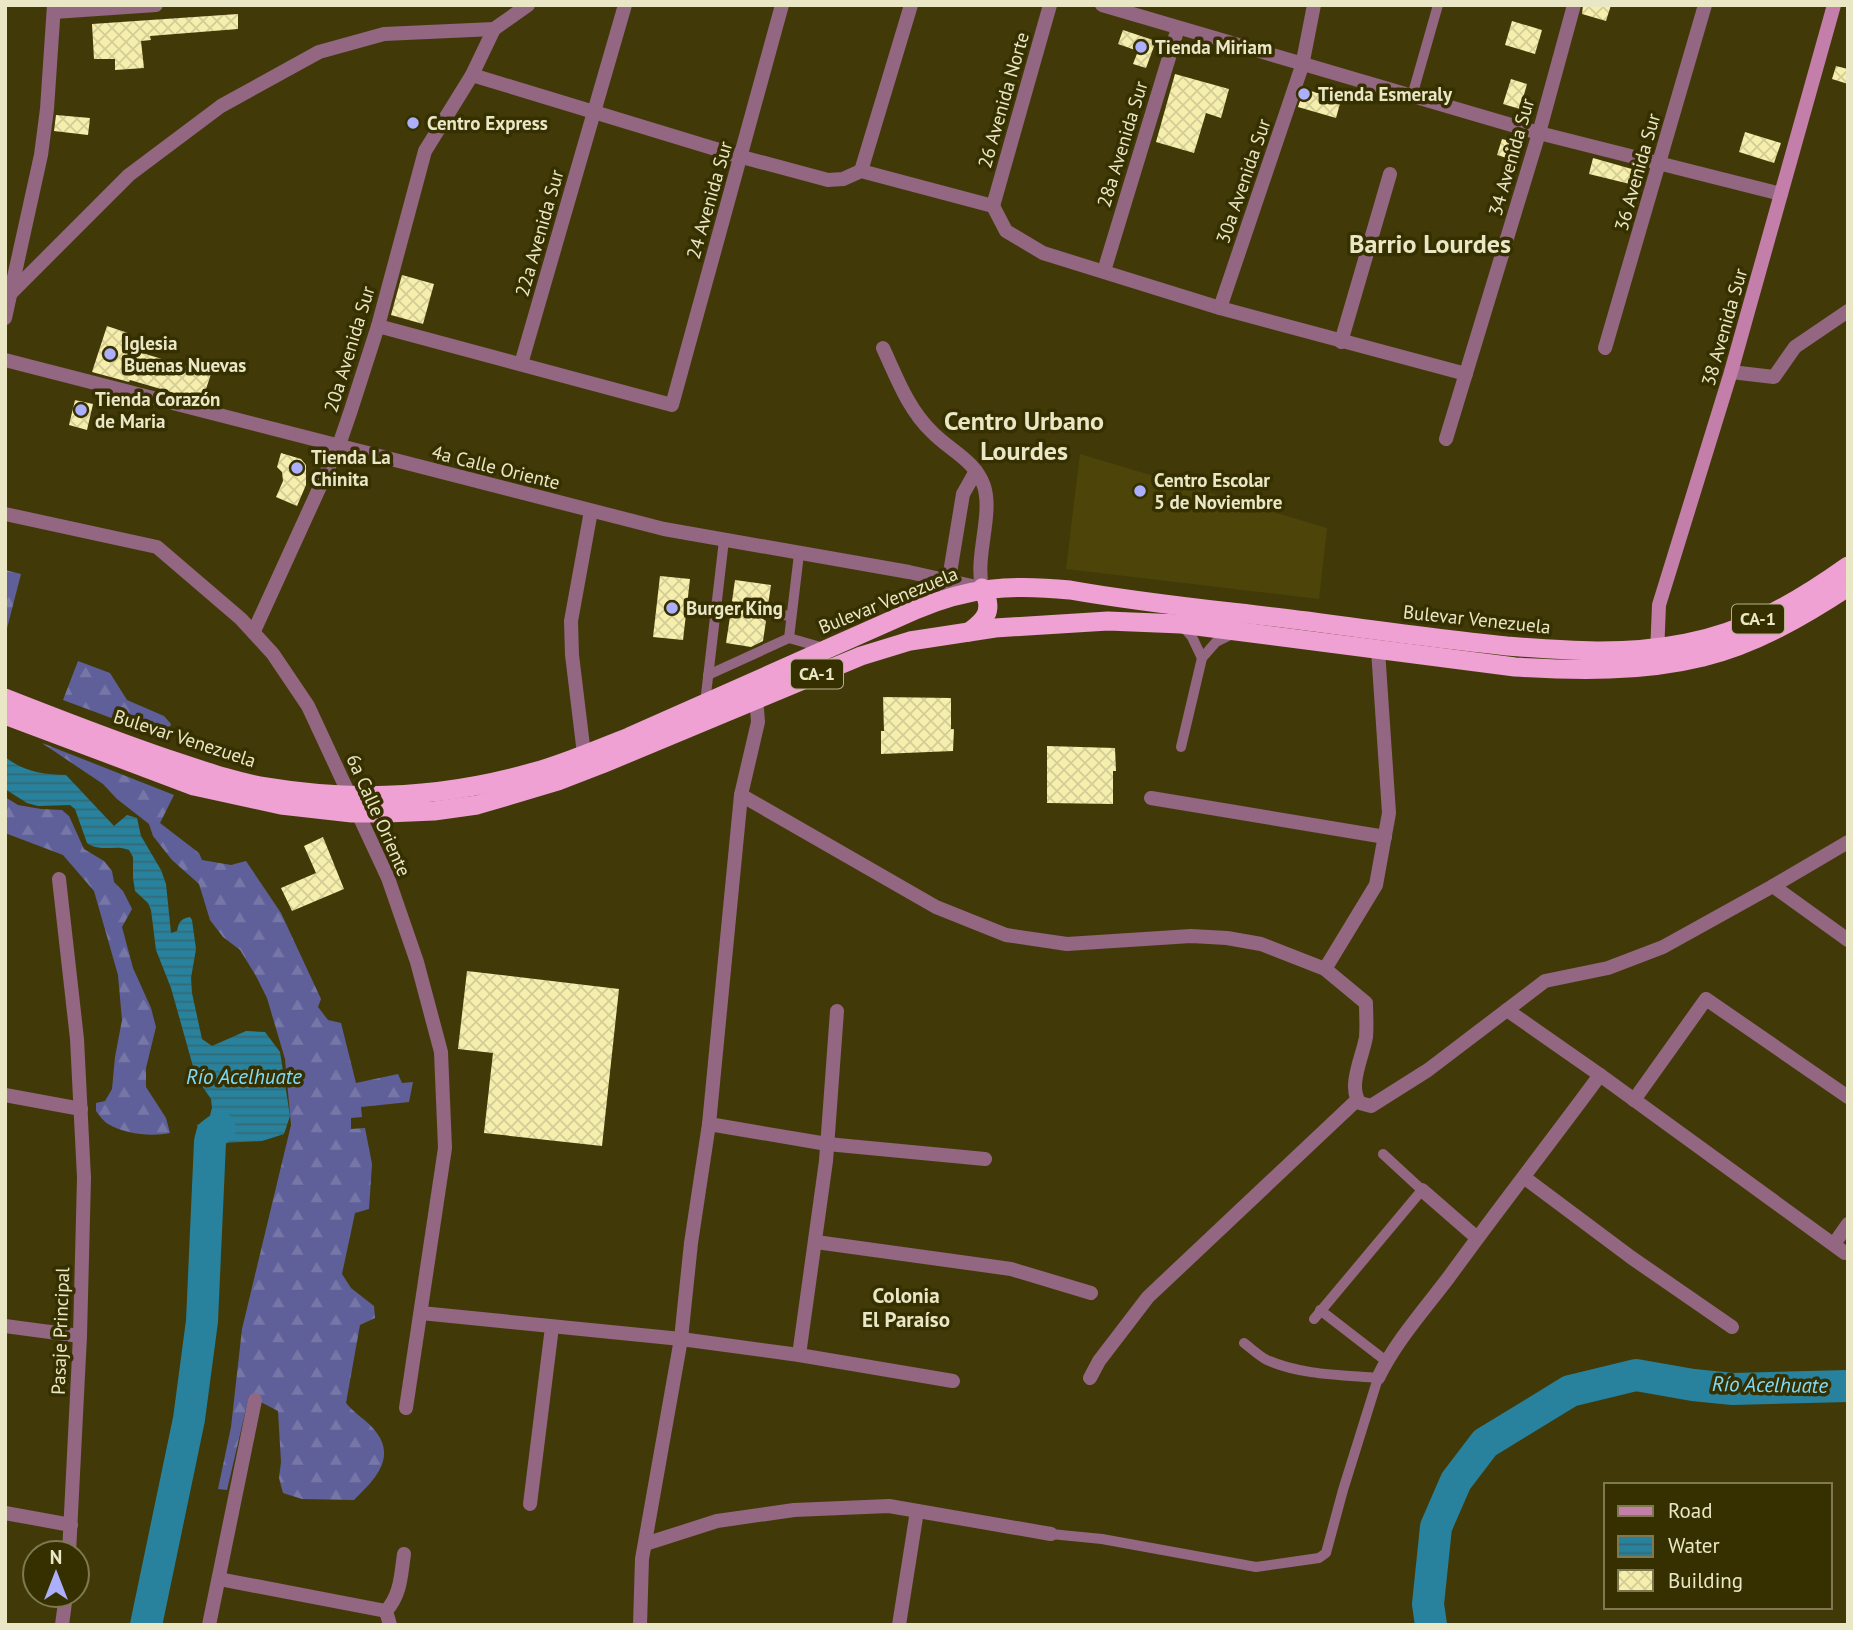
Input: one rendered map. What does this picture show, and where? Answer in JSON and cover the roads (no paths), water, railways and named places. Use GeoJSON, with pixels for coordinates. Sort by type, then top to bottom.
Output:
{"type":"FeatureCollection","features":[{"type":"Feature","properties":{"kind":"highway","name":"Bulevar Venezuela"},"geometry":{"type":"LineString","coordinates":[[5,698],[134,747],[208,772],[264,787],[320,794],[374,796],[449,790],[537,771],[584,754],[827,649],[947,589],[1006,587],[1070,590],[1424,638],[1553,650],[1657,654],[1755,621],[1805,596],[1848,566]]}},
{"type":"Feature","properties":{"kind":"highway","name":"Bulevar Venezuela"},"geometry":{"type":"LineString","coordinates":[[5,715],[194,786],[281,805],[352,813],[434,811],[467,806],[525,791],[602,764],[879,650],[910,641],[995,628],[1108,621],[1239,630],[1515,667],[1610,669],[1706,657],[1784,624],[1848,587]]}},
{"type":"Feature","properties":{"kind":"highway"},"geometry":{"type":"LineString","coordinates":[[968,632],[981,624],[986,616],[989,605],[982,588]]}},
{"type":"Feature","properties":{"kind":"highway"},"geometry":{"type":"LineString","coordinates":[[1610,669],[1657,654],[1706,657]]}},
{"type":"Feature","properties":{"kind":"main road","name":"38 Avenida Sur"},"geometry":{"type":"LineString","coordinates":[[1657,654],[1659,605],[1731,372],[1833,5]]}},
{"type":"Feature","properties":{"kind":"street"},"geometry":{"type":"LineString","coordinates":[[5,318],[41,155],[54,9],[156,5]]}},
{"type":"Feature","properties":{"kind":"street"},"geometry":{"type":"LineString","coordinates":[[12,292],[129,175],[221,106],[318,52],[384,34],[494,29],[528,5]]}},
{"type":"Feature","properties":{"kind":"street","name":"22a Avenida Sur"},"geometry":{"type":"LineString","coordinates":[[521,364],[625,5]]}},
{"type":"Feature","properties":{"kind":"street","name":"24 Avenida Sur"},"geometry":{"type":"LineString","coordinates":[[521,364],[672,405],[782,5]]}},
{"type":"Feature","properties":{"kind":"street"},"geometry":{"type":"LineString","coordinates":[[861,171],[911,5]]}},
{"type":"Feature","properties":{"kind":"street","name":"26 Avenida Norte"},"geometry":{"type":"LineString","coordinates":[[993,206],[1050,5]]}},
{"type":"Feature","properties":{"kind":"street"},"geometry":{"type":"LineString","coordinates":[[1102,5],[1124,8],[1178,29],[1539,133],[1781,194]]}},
{"type":"Feature","properties":{"kind":"street","name":"30a Avenida Sur"},"geometry":{"type":"LineString","coordinates":[[1220,308],[1302,65],[1314,5]]}},
{"type":"Feature","properties":{"kind":"street","name":"34 Avenida Sur"},"geometry":{"type":"LineString","coordinates":[[1446,439],[1539,133],[1574,5]]}},
{"type":"Feature","properties":{"kind":"street","name":"36 Avenida Sur"},"geometry":{"type":"LineString","coordinates":[[1605,348],[1705,5]]}},
{"type":"Feature","properties":{"kind":"street","name":"20a Avenida Sur"},"geometry":{"type":"LineString","coordinates":[[254,631],[338,445],[378,326],[425,151],[472,75],[494,29]]}},
{"type":"Feature","properties":{"kind":"street","name":"28a Avenida Sur"},"geometry":{"type":"LineString","coordinates":[[1104,271],[1178,29]]}},
{"type":"Feature","properties":{"kind":"street"},"geometry":{"type":"LineString","coordinates":[[472,75],[742,157],[828,180],[843,179],[861,171],[993,206],[1006,231],[1037,251],[1220,308],[1466,374]]}},
{"type":"Feature","properties":{"kind":"street"},"geometry":{"type":"LineString","coordinates":[[1341,342],[1390,174]]}},
{"type":"Feature","properties":{"kind":"street"},"geometry":{"type":"LineString","coordinates":[[1731,372],[1774,377],[1794,347],[1848,311]]}},
{"type":"Feature","properties":{"kind":"street"},"geometry":{"type":"LineString","coordinates":[[378,326],[521,364]]}},
{"type":"Feature","properties":{"kind":"street"},"geometry":{"type":"LineString","coordinates":[[883,348],[907,402],[932,433],[965,458],[976,471],[985,490],[986,506],[978,572],[982,588]]}},
{"type":"Feature","properties":{"kind":"street","name":"4a Calle Oriente"},"geometry":{"type":"LineString","coordinates":[[5,360],[664,529],[799,554],[947,589]]}},
{"type":"Feature","properties":{"kind":"street"},"geometry":{"type":"LineString","coordinates":[[947,589],[963,495],[976,471]]}},
{"type":"Feature","properties":{"kind":"street"},"geometry":{"type":"LineString","coordinates":[[584,754],[572,655],[571,621],[591,511]]}},
{"type":"Feature","properties":{"kind":"street","name":"6a Calle Oriente"},"geometry":{"type":"LineString","coordinates":[[5,514],[157,547],[254,631],[299,690],[388,878],[417,962],[441,1052],[445,1148],[406,1408]]}},
{"type":"Feature","properties":{"kind":"street"},"geometry":{"type":"LineString","coordinates":[[1325,969],[1376,885],[1389,813],[1378,650]]}},
{"type":"Feature","properties":{"kind":"street"},"geometry":{"type":"LineString","coordinates":[[640,1625],[645,1544],[681,1339],[691,1243],[709,1124],[741,795],[758,722],[754,701]]}},
{"type":"Feature","properties":{"kind":"street"},"geometry":{"type":"LineString","coordinates":[[741,795],[936,907],[1006,935],[1067,944],[1191,936],[1227,938],[1273,948],[1325,969],[1366,1003],[1366,1035],[1355,1087],[1357,1100],[1371,1106],[1428,1070],[1545,981],[1608,968],[1663,947],[1848,842]]}},
{"type":"Feature","properties":{"kind":"street"},"geometry":{"type":"LineString","coordinates":[[1151,798],[1385,837]]}},
{"type":"Feature","properties":{"kind":"street","name":"Pasaje Principal"},"geometry":{"type":"LineString","coordinates":[[59,879],[76,1030],[84,1178],[80,1336],[70,1539]]}},
{"type":"Feature","properties":{"kind":"street"},"geometry":{"type":"LineString","coordinates":[[1773,886],[1848,940]]}},
{"type":"Feature","properties":{"kind":"street"},"geometry":{"type":"LineString","coordinates":[[1634,1100],[1706,999],[1848,1097]]}},
{"type":"Feature","properties":{"kind":"street"},"geometry":{"type":"LineString","coordinates":[[1507,1010],[1845,1254]]}},
{"type":"Feature","properties":{"kind":"street"},"geometry":{"type":"LineString","coordinates":[[799,1355],[827,1144],[837,1011]]}},
{"type":"Feature","properties":{"kind":"street"},"geometry":{"type":"LineString","coordinates":[[1378,1378],[1386,1362],[1476,1237],[1525,1178],[1600,1075]]}},
{"type":"Feature","properties":{"kind":"street"},"geometry":{"type":"LineString","coordinates":[[5,1095],[81,1109]]}},
{"type":"Feature","properties":{"kind":"street"},"geometry":{"type":"LineString","coordinates":[[1090,1378],[1099,1361],[1148,1297],[1357,1100]]}},
{"type":"Feature","properties":{"kind":"street"},"geometry":{"type":"LineString","coordinates":[[709,1124],[827,1144],[985,1159]]}},
{"type":"Feature","properties":{"kind":"street"},"geometry":{"type":"LineString","coordinates":[[1525,1178],[1632,1258],[1732,1327]]}},
{"type":"Feature","properties":{"kind":"street"},"geometry":{"type":"LineString","coordinates":[[1422,1190],[1476,1237]]}},
{"type":"Feature","properties":{"kind":"street"},"geometry":{"type":"LineString","coordinates":[[1834,1244],[1848,1224]]}},
{"type":"Feature","properties":{"kind":"street"},"geometry":{"type":"LineString","coordinates":[[816,1242],[1011,1269],[1091,1293]]}},
{"type":"Feature","properties":{"kind":"street"},"geometry":{"type":"LineString","coordinates":[[421,1313],[681,1339],[799,1355],[953,1381]]}},
{"type":"Feature","properties":{"kind":"street"},"geometry":{"type":"LineString","coordinates":[[5,1326],[80,1336]]}},
{"type":"Feature","properties":{"kind":"street"},"geometry":{"type":"LineString","coordinates":[[530,1504],[552,1327]]}},
{"type":"Feature","properties":{"kind":"street"},"geometry":{"type":"LineString","coordinates":[[209,1625],[255,1400]]}},
{"type":"Feature","properties":{"kind":"street"},"geometry":{"type":"LineString","coordinates":[[645,1544],[717,1521],[794,1510],[889,1506],[1051,1534]]}},
{"type":"Feature","properties":{"kind":"street"},"geometry":{"type":"LineString","coordinates":[[899,1625],[917,1511]]}},
{"type":"Feature","properties":{"kind":"street"},"geometry":{"type":"LineString","coordinates":[[5,1513],[71,1525]]}},
{"type":"Feature","properties":{"kind":"street"},"geometry":{"type":"LineString","coordinates":[[219,1578],[388,1618],[398,1592],[404,1554]]}},
{"type":"Feature","properties":{"kind":"lane"},"geometry":{"type":"LineString","coordinates":[[1412,96],[1438,5]]}},
{"type":"Feature","properties":{"kind":"lane"},"geometry":{"type":"LineString","coordinates":[[705,703],[724,540]]}},
{"type":"Feature","properties":{"kind":"lane"},"geometry":{"type":"LineString","coordinates":[[789,638],[799,554]]}},
{"type":"Feature","properties":{"kind":"lane"},"geometry":{"type":"LineString","coordinates":[[716,607],[731,609]]}},
{"type":"Feature","properties":{"kind":"lane"},"geometry":{"type":"LineString","coordinates":[[767,613],[791,617]]}},
{"type":"Feature","properties":{"kind":"lane"},"geometry":{"type":"LineString","coordinates":[[1181,624],[1192,637],[1202,658]]}},
{"type":"Feature","properties":{"kind":"lane"},"geometry":{"type":"LineString","coordinates":[[1181,747],[1202,658],[1216,642],[1239,630]]}},
{"type":"Feature","properties":{"kind":"lane"},"geometry":{"type":"LineString","coordinates":[[708,674],[789,638],[827,649]]}},
{"type":"Feature","properties":{"kind":"lane"},"geometry":{"type":"LineString","coordinates":[[1383,1154],[1422,1190],[1317,1315],[1386,1362]]}},
{"type":"Feature","properties":{"kind":"lane"},"geometry":{"type":"LineString","coordinates":[[1051,1534],[1102,1539],[1256,1567],[1320,1558],[1326,1553],[1378,1378],[1281,1365],[1265,1359],[1244,1343]]}},
{"type":"Feature","properties":{"kind":"water","name":"Río Acelhuate"},"geometry":{"type":"Polygon","coordinates":[[[5,757],[34,771],[66,775],[114,826],[127,815],[137,818],[141,836],[166,884],[171,933],[177,931],[182,920],[190,917],[192,920],[196,949],[191,978],[192,993],[202,1039],[212,1046],[246,1031],[265,1032],[280,1052],[290,1116],[284,1134],[262,1141],[221,1143],[209,1166],[197,1125],[209,1119],[211,1099],[196,1077],[171,988],[156,950],[151,910],[148,903],[135,891],[133,857],[129,850],[124,848],[97,847],[87,843],[75,809],[70,805],[38,806],[27,803],[5,789],[5,757]]]}},
{"type":"Feature","properties":{"kind":"waterway","name":"Río Acelhuate"},"geometry":{"type":"LineString","coordinates":[[146,1625],[189,1419],[202,1321],[210,1142],[212,1134],[220,1128]]}},
{"type":"Feature","properties":{"kind":"waterway","name":"Río Acelhuate"},"geometry":{"type":"LineString","coordinates":[[1431,1625],[1428,1604],[1436,1527],[1456,1481],[1485,1443],[1570,1391],[1636,1375],[1733,1389],[1848,1386]]}},
{"type":"Feature","properties":{"kind":"place","name":"Tienda Miriam"},"geometry":{"type":"Point","coordinates":[1141,47]}},
{"type":"Feature","properties":{"kind":"place","name":"Tienda Esmeraly"},"geometry":{"type":"Point","coordinates":[1304,94]}},
{"type":"Feature","properties":{"kind":"place","name":"Centro Express"},"geometry":{"type":"Point","coordinates":[413,123]}},
{"type":"Feature","properties":{"kind":"place","name":"Iglesia Buenas Nuevas"},"geometry":{"type":"Point","coordinates":[110,354]}},
{"type":"Feature","properties":{"kind":"place","name":"Tienda Corazón de Maria"},"geometry":{"type":"Point","coordinates":[81,410]}},
{"type":"Feature","properties":{"kind":"place","name":"Tienda La Chinita"},"geometry":{"type":"Point","coordinates":[297,468]}},
{"type":"Feature","properties":{"kind":"place","name":"Centro Escolar 5 de Noviembre"},"geometry":{"type":"Point","coordinates":[1140,491]}},
{"type":"Feature","properties":{"kind":"place","name":"Burger King"},"geometry":{"type":"Point","coordinates":[672,608]}},
{"type":"Feature","properties":{"kind":"district","name":"Barrio Lourdes"},"geometry":{"type":"Point","coordinates":[1430,244]}},
{"type":"Feature","properties":{"kind":"district","name":"Centro Urbano Lourdes"},"geometry":{"type":"Point","coordinates":[1024,436]}},
{"type":"Feature","properties":{"kind":"district","name":"Colonia El Paraíso"},"geometry":{"type":"Point","coordinates":[906,1308]}}]}
